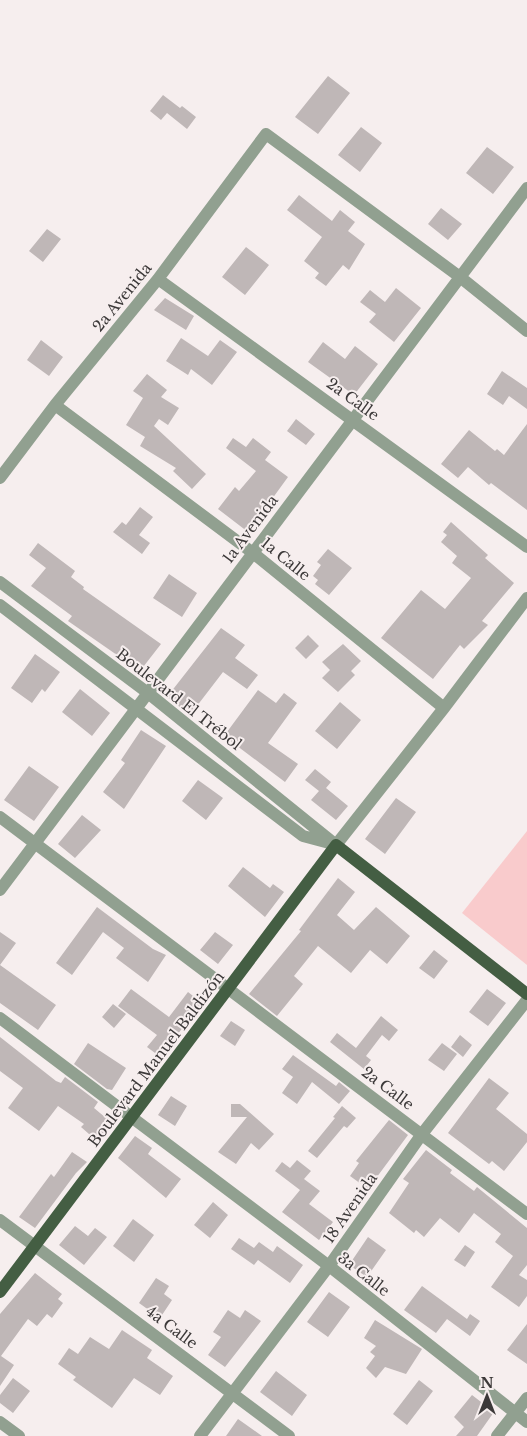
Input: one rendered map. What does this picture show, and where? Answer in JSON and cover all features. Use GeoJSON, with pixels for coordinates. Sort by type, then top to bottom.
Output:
{"type":"FeatureCollection","features":[{"type":"Feature","properties":{"kind":"main road","name":"Boulevard Manuel Baldizón"},"geometry":{"type":"LineString","coordinates":[[0,1292],[336,845]]}},
{"type":"Feature","properties":{"kind":"main road","name":"Boulevard El Trébol"},"geometry":{"type":"LineString","coordinates":[[336,845],[527,994]]}},
{"type":"Feature","properties":{"kind":"street","name":"2a Avenida"},"geometry":{"type":"LineString","coordinates":[[0,478],[55,405],[158,279],[266,134],[460,277]]}},
{"type":"Feature","properties":{"kind":"street","name":"1a Avenida"},"geometry":{"type":"LineString","coordinates":[[0,890],[527,188]]}},
{"type":"Feature","properties":{"kind":"street"},"geometry":{"type":"LineString","coordinates":[[460,277],[527,330]]}},
{"type":"Feature","properties":{"kind":"street","name":"2a Calle"},"geometry":{"type":"LineString","coordinates":[[158,279],[527,547]]}},
{"type":"Feature","properties":{"kind":"street","name":"1a Calle"},"geometry":{"type":"LineString","coordinates":[[55,405],[253,553],[444,708]]}},
{"type":"Feature","properties":{"kind":"street","name":"Boulevard El Trébol"},"geometry":{"type":"LineString","coordinates":[[0,582],[148,693],[336,845]]}},
{"type":"Feature","properties":{"kind":"street"},"geometry":{"type":"LineString","coordinates":[[336,845],[444,708],[527,598]]}},
{"type":"Feature","properties":{"kind":"street","name":"Boulevard El Trébol"},"geometry":{"type":"LineString","coordinates":[[0,605],[303,836],[336,845]]}},
{"type":"Feature","properties":{"kind":"street"},"geometry":{"type":"LineString","coordinates":[[0,817],[230,988]]}},
{"type":"Feature","properties":{"kind":"street","name":"2a Calle"},"geometry":{"type":"LineString","coordinates":[[230,988],[527,1214]]}},
{"type":"Feature","properties":{"kind":"street","name":"18 Avenida"},"geometry":{"type":"LineString","coordinates":[[200,1436],[328,1266],[422,1134],[527,1000]]}},
{"type":"Feature","properties":{"kind":"street"},"geometry":{"type":"LineString","coordinates":[[0,1018],[131,1118]]}},
{"type":"Feature","properties":{"kind":"street","name":"3a Calle"},"geometry":{"type":"LineString","coordinates":[[131,1118],[328,1266],[527,1422]]}},
{"type":"Feature","properties":{"kind":"street"},"geometry":{"type":"LineString","coordinates":[[0,1220],[34,1246]]}},
{"type":"Feature","properties":{"kind":"street","name":"4a Calle"},"geometry":{"type":"LineString","coordinates":[[34,1246],[289,1436]]}},
{"type":"Feature","properties":{"kind":"street"},"geometry":{"type":"LineString","coordinates":[[498,1436],[527,1398]]}},
{"type":"Feature","properties":{"kind":"street"},"geometry":{"type":"LineString","coordinates":[[0,1422],[19,1436]]}},
{"type":"Feature","properties":{"kind":"shaded area"},"geometry":{"type":"Polygon","coordinates":[[[527,831],[527,965],[462,913],[527,831]]]}},
{"type":"Feature","properties":{"kind":"building"},"geometry":{"type":"Polygon","coordinates":[[[328,76],[350,93],[318,134],[295,117],[328,76]]]}},
{"type":"Feature","properties":{"kind":"building"},"geometry":{"type":"Polygon","coordinates":[[[163,95],[196,117],[187,129],[167,113],[161,120],[150,111],[163,95]]]}},
{"type":"Feature","properties":{"kind":"building"},"geometry":{"type":"Polygon","coordinates":[[[361,127],[382,143],[360,172],[338,155],[361,127]]]}},
{"type":"Feature","properties":{"kind":"building"},"geometry":{"type":"Polygon","coordinates":[[[487,147],[514,167],[493,194],[466,173],[487,147]]]}},
{"type":"Feature","properties":{"kind":"building"},"geometry":{"type":"Polygon","coordinates":[[[299,195],[332,221],[340,210],[355,222],[348,231],[365,244],[349,270],[343,265],[326,286],[315,278],[319,273],[304,261],[322,237],[287,210],[299,195]]]}},
{"type":"Feature","properties":{"kind":"building"},"geometry":{"type":"Polygon","coordinates":[[[441,208],[462,224],[448,240],[428,224],[441,208]]]}},
{"type":"Feature","properties":{"kind":"building"},"geometry":{"type":"Polygon","coordinates":[[[47,229],[61,239],[43,262],[29,251],[47,229]]]}},
{"type":"Feature","properties":{"kind":"building"},"geometry":{"type":"Polygon","coordinates":[[[246,247],[269,265],[245,295],[222,277],[246,247]]]}},
{"type":"Feature","properties":{"kind":"building"},"geometry":{"type":"Polygon","coordinates":[[[396,288],[421,308],[394,342],[369,322],[376,314],[360,302],[370,290],[385,302],[396,288]]]}},
{"type":"Feature","properties":{"kind":"building"},"geometry":{"type":"Polygon","coordinates":[[[165,298],[194,316],[186,330],[154,310],[165,298]]]}},
{"type":"Feature","properties":{"kind":"building"},"geometry":{"type":"Polygon","coordinates":[[[181,338],[208,356],[220,340],[237,352],[212,385],[191,369],[188,375],[166,361],[181,338]]]}},
{"type":"Feature","properties":{"kind":"building"},"geometry":{"type":"Polygon","coordinates":[[[41,340],[63,357],[49,376],[27,360],[41,340]]]}},
{"type":"Feature","properties":{"kind":"building"},"geometry":{"type":"Polygon","coordinates":[[[323,342],[345,359],[355,346],[378,364],[354,395],[308,362],[323,342]]]}},
{"type":"Feature","properties":{"kind":"building"},"geometry":{"type":"Polygon","coordinates":[[[502,371],[527,388],[527,409],[509,396],[503,405],[487,394],[502,371]]]}},
{"type":"Feature","properties":{"kind":"building"},"geometry":{"type":"Polygon","coordinates":[[[147,374],[167,390],[161,397],[179,408],[168,425],[159,419],[154,426],[206,474],[192,489],[173,471],[176,468],[140,446],[145,437],[126,425],[143,398],[133,391],[147,374]]]}},
{"type":"Feature","properties":{"kind":"building"},"geometry":{"type":"Polygon","coordinates":[[[296,419],[315,434],[306,445],[287,431],[296,419]]]}},
{"type":"Feature","properties":{"kind":"building"},"geometry":{"type":"Polygon","coordinates":[[[527,424],[527,510],[491,483],[489,485],[468,467],[458,478],[441,464],[469,430],[495,451],[497,449],[504,455],[527,424]]]}},
{"type":"Feature","properties":{"kind":"building"},"geometry":{"type":"Polygon","coordinates":[[[233,438],[246,447],[253,438],[271,452],[265,460],[288,477],[248,532],[218,509],[235,487],[239,491],[256,471],[226,448],[233,438]]]}},
{"type":"Feature","properties":{"kind":"building"},"geometry":{"type":"Polygon","coordinates":[[[140,507],[153,517],[139,535],[150,543],[142,554],[113,532],[122,522],[126,525],[140,507]]]}},
{"type":"Feature","properties":{"kind":"building"},"geometry":{"type":"Polygon","coordinates":[[[451,522],[488,555],[485,558],[514,583],[482,621],[488,625],[464,649],[460,645],[433,679],[381,638],[421,590],[445,609],[471,578],[452,563],[457,556],[441,542],[447,535],[443,532],[451,522]]]}},
{"type":"Feature","properties":{"kind":"building"},"geometry":{"type":"Polygon","coordinates":[[[38,543],[75,571],[71,577],[84,587],[83,589],[161,644],[140,671],[68,621],[72,616],[31,586],[46,568],[29,555],[38,543]]]}},
{"type":"Feature","properties":{"kind":"building"},"geometry":{"type":"Polygon","coordinates":[[[328,549],[352,568],[329,595],[315,584],[318,580],[313,576],[321,565],[317,562],[328,549]]]}},
{"type":"Feature","properties":{"kind":"building"},"geometry":{"type":"Polygon","coordinates":[[[169,574],[197,593],[182,617],[153,598],[169,574]]]}},
{"type":"Feature","properties":{"kind":"building"},"geometry":{"type":"Polygon","coordinates":[[[221,628],[245,645],[235,658],[258,675],[247,689],[223,672],[190,715],[167,697],[221,628]]]}},
{"type":"Feature","properties":{"kind":"building"},"geometry":{"type":"Polygon","coordinates":[[[308,635],[319,646],[306,659],[295,648],[308,635]]]}},
{"type":"Feature","properties":{"kind":"building"},"geometry":{"type":"Polygon","coordinates":[[[343,644],[361,661],[351,671],[355,675],[338,692],[322,678],[330,670],[322,662],[343,644]]]}},
{"type":"Feature","properties":{"kind":"building"},"geometry":{"type":"Polygon","coordinates":[[[35,654],[60,672],[45,692],[42,689],[32,703],[11,688],[35,654]]]}},
{"type":"Feature","properties":{"kind":"building"},"geometry":{"type":"Polygon","coordinates":[[[80,689],[110,713],[92,736],[62,712],[80,689]]]}},
{"type":"Feature","properties":{"kind":"building"},"geometry":{"type":"Polygon","coordinates":[[[258,690],[276,703],[284,693],[297,703],[268,743],[298,764],[285,782],[224,736],[258,690]]]}},
{"type":"Feature","properties":{"kind":"building"},"geometry":{"type":"Polygon","coordinates":[[[340,702],[361,720],[337,749],[315,731],[340,702]]]}},
{"type":"Feature","properties":{"kind":"building"},"geometry":{"type":"Polygon","coordinates":[[[141,730],[166,746],[124,809],[103,792],[125,763],[121,760],[141,730]]]}},
{"type":"Feature","properties":{"kind":"building"},"geometry":{"type":"Polygon","coordinates":[[[29,766],[59,787],[34,821],[4,800],[29,766]]]}},
{"type":"Feature","properties":{"kind":"building"},"geometry":{"type":"Polygon","coordinates":[[[315,769],[331,782],[326,788],[348,806],[336,820],[311,800],[319,791],[305,780],[315,769]]]}},
{"type":"Feature","properties":{"kind":"building"},"geometry":{"type":"Polygon","coordinates":[[[198,780],[223,798],[206,820],[182,801],[198,780]]]}},
{"type":"Feature","properties":{"kind":"building"},"geometry":{"type":"Polygon","coordinates":[[[396,798],[416,812],[385,854],[365,839],[396,798]]]}},
{"type":"Feature","properties":{"kind":"building"},"geometry":{"type":"Polygon","coordinates":[[[82,815],[101,830],[75,858],[58,844],[82,815]]]}},
{"type":"Feature","properties":{"kind":"building"},"geometry":{"type":"Polygon","coordinates":[[[243,867],[270,888],[273,884],[284,892],[265,917],[228,886],[243,867]]]}},
{"type":"Feature","properties":{"kind":"building"},"geometry":{"type":"Polygon","coordinates":[[[338,878],[355,892],[337,915],[354,930],[376,907],[410,936],[387,964],[370,950],[351,973],[318,946],[294,976],[303,984],[277,1016],[249,994],[301,931],[299,930],[338,878]]]}},
{"type":"Feature","properties":{"kind":"building"},"geometry":{"type":"Polygon","coordinates":[[[97,907],[153,949],[166,955],[148,982],[116,958],[124,948],[103,932],[72,975],[56,963],[97,907]]]}},
{"type":"Feature","properties":{"kind":"building"},"geometry":{"type":"Polygon","coordinates":[[[0,932],[16,943],[0,965],[0,932]]]}},
{"type":"Feature","properties":{"kind":"building"},"geometry":{"type":"Polygon","coordinates":[[[215,932],[233,945],[218,964],[200,950],[215,932]]]}},
{"type":"Feature","properties":{"kind":"building"},"geometry":{"type":"Polygon","coordinates":[[[434,950],[448,961],[434,979],[419,968],[434,950]]]}},
{"type":"Feature","properties":{"kind":"building"},"geometry":{"type":"Polygon","coordinates":[[[0,965],[56,1005],[38,1030],[0,1003],[0,965]]]}},
{"type":"Feature","properties":{"kind":"building"},"geometry":{"type":"Polygon","coordinates":[[[131,989],[169,1017],[188,992],[202,1003],[170,1044],[173,1046],[163,1059],[147,1047],[157,1035],[118,1006],[131,989]]]}},
{"type":"Feature","properties":{"kind":"building"},"geometry":{"type":"Polygon","coordinates":[[[487,989],[506,1003],[488,1026],[469,1012],[487,989]]]}},
{"type":"Feature","properties":{"kind":"building"},"geometry":{"type":"Polygon","coordinates":[[[113,1004],[126,1014],[114,1028],[102,1017],[113,1004]]]}},
{"type":"Feature","properties":{"kind":"building"},"geometry":{"type":"Polygon","coordinates":[[[381,1016],[398,1030],[389,1041],[382,1035],[366,1056],[371,1060],[364,1069],[330,1042],[337,1033],[356,1048],[381,1016]]]}},
{"type":"Feature","properties":{"kind":"building"},"geometry":{"type":"Polygon","coordinates":[[[231,1021],[245,1030],[235,1046],[220,1036],[231,1021]]]}},
{"type":"Feature","properties":{"kind":"building"},"geometry":{"type":"Polygon","coordinates":[[[460,1035],[472,1045],[463,1057],[451,1047],[460,1035]]]}},
{"type":"Feature","properties":{"kind":"building"},"geometry":{"type":"Polygon","coordinates":[[[0,1037],[56,1081],[61,1083],[65,1077],[98,1102],[94,1108],[112,1123],[97,1141],[81,1127],[84,1124],[58,1106],[39,1131],[8,1108],[23,1088],[0,1071],[0,1037]]]}},
{"type":"Feature","properties":{"kind":"building"},"geometry":{"type":"Polygon","coordinates":[[[88,1043],[126,1068],[112,1090],[107,1089],[74,1064],[88,1043]]]}},
{"type":"Feature","properties":{"kind":"building"},"geometry":{"type":"Polygon","coordinates":[[[442,1043],[457,1054],[444,1071],[428,1060],[442,1043]]]}},
{"type":"Feature","properties":{"kind":"building"},"geometry":{"type":"Polygon","coordinates":[[[293,1055],[336,1086],[339,1082],[350,1091],[339,1104],[312,1082],[297,1104],[282,1093],[293,1077],[282,1069],[293,1055]]]}},
{"type":"Feature","properties":{"kind":"building"},"geometry":{"type":"Polygon","coordinates":[[[489,1078],[509,1093],[496,1109],[527,1134],[527,1142],[504,1171],[492,1161],[489,1164],[448,1133],[489,1078]]]}},
{"type":"Feature","properties":{"kind":"building"},"geometry":{"type":"Polygon","coordinates":[[[171,1096],[187,1106],[175,1126],[158,1115],[171,1096]]]}},
{"type":"Feature","properties":{"kind":"building"},"geometry":{"type":"Polygon","coordinates":[[[231,1104],[240,1104],[274,1134],[259,1150],[251,1143],[236,1164],[218,1152],[247,1117],[231,1117],[231,1104]]]}},
{"type":"Feature","properties":{"kind":"building"},"geometry":{"type":"Polygon","coordinates":[[[342,1106],[356,1118],[347,1128],[344,1126],[317,1158],[308,1151],[335,1118],[333,1117],[342,1106]]]}},
{"type":"Feature","properties":{"kind":"building"},"geometry":{"type":"Polygon","coordinates":[[[389,1120],[408,1135],[368,1189],[350,1176],[359,1163],[356,1161],[389,1120]]]}},
{"type":"Feature","properties":{"kind":"building"},"geometry":{"type":"Polygon","coordinates":[[[135,1136],[152,1148],[148,1154],[181,1179],[166,1198],[118,1158],[135,1136]]]}},
{"type":"Feature","properties":{"kind":"building"},"geometry":{"type":"Polygon","coordinates":[[[426,1150],[452,1170],[450,1173],[474,1191],[477,1187],[527,1228],[527,1265],[519,1275],[527,1280],[527,1296],[519,1307],[491,1287],[513,1256],[495,1242],[501,1234],[474,1213],[459,1233],[440,1218],[424,1237],[416,1230],[414,1233],[389,1213],[409,1183],[403,1179],[426,1150]]]}},
{"type":"Feature","properties":{"kind":"building"},"geometry":{"type":"Polygon","coordinates":[[[72,1152],[87,1162],[76,1173],[35,1228],[19,1217],[51,1174],[54,1177],[72,1152]]]}},
{"type":"Feature","properties":{"kind":"building"},"geometry":{"type":"Polygon","coordinates":[[[297,1160],[311,1171],[304,1179],[320,1191],[309,1204],[333,1222],[319,1240],[282,1212],[300,1190],[275,1171],[282,1162],[290,1168],[297,1160]]]}},
{"type":"Feature","properties":{"kind":"building"},"geometry":{"type":"Polygon","coordinates":[[[213,1202],[228,1215],[210,1238],[194,1225],[213,1202]]]}},
{"type":"Feature","properties":{"kind":"building"},"geometry":{"type":"Polygon","coordinates":[[[133,1219],[154,1235],[134,1262],[113,1246],[133,1219]]]}},
{"type":"Feature","properties":{"kind":"building"},"geometry":{"type":"Polygon","coordinates":[[[75,1226],[88,1236],[95,1228],[107,1237],[84,1265],[59,1245],[75,1226]]]}},
{"type":"Feature","properties":{"kind":"building"},"geometry":{"type":"Polygon","coordinates":[[[368,1237],[386,1250],[367,1277],[349,1265],[368,1237]]]}},
{"type":"Feature","properties":{"kind":"building"},"geometry":{"type":"Polygon","coordinates":[[[239,1238],[254,1248],[259,1242],[273,1252],[277,1246],[303,1265],[290,1283],[258,1260],[254,1265],[231,1249],[239,1238]]]}},
{"type":"Feature","properties":{"kind":"building"},"geometry":{"type":"Polygon","coordinates":[[[465,1245],[475,1252],[465,1267],[454,1260],[465,1245]]]}},
{"type":"Feature","properties":{"kind":"building"},"geometry":{"type":"Polygon","coordinates":[[[35,1273],[62,1294],[58,1299],[63,1303],[52,1318],[47,1314],[37,1326],[28,1319],[1,1356],[14,1365],[0,1386],[0,1314],[35,1273]]]}},
{"type":"Feature","properties":{"kind":"building"},"geometry":{"type":"Polygon","coordinates":[[[156,1278],[169,1286],[164,1294],[172,1300],[160,1318],[139,1303],[156,1278]]]}},
{"type":"Feature","properties":{"kind":"building"},"geometry":{"type":"Polygon","coordinates":[[[422,1286],[467,1319],[470,1314],[480,1321],[470,1336],[447,1319],[436,1333],[404,1310],[422,1286]]]}},
{"type":"Feature","properties":{"kind":"building"},"geometry":{"type":"Polygon","coordinates":[[[329,1292],[350,1307],[328,1337],[307,1322],[329,1292]]]}},
{"type":"Feature","properties":{"kind":"building"},"geometry":{"type":"Polygon","coordinates":[[[228,1310],[240,1318],[245,1310],[261,1321],[225,1367],[208,1355],[221,1337],[213,1332],[228,1310]]]}},
{"type":"Feature","properties":{"kind":"building"},"geometry":{"type":"Polygon","coordinates":[[[375,1320],[422,1349],[406,1374],[385,1367],[376,1378],[366,1368],[375,1356],[370,1352],[376,1346],[364,1338],[375,1320]]]}},
{"type":"Feature","properties":{"kind":"building"},"geometry":{"type":"Polygon","coordinates":[[[527,1324],[527,1364],[507,1350],[527,1324]]]}},
{"type":"Feature","properties":{"kind":"building"},"geometry":{"type":"Polygon","coordinates":[[[122,1330],[152,1350],[147,1358],[173,1376],[160,1395],[134,1378],[112,1408],[73,1380],[76,1377],[58,1364],[69,1348],[78,1354],[90,1337],[109,1349],[122,1330]]]}},
{"type":"Feature","properties":{"kind":"building"},"geometry":{"type":"Polygon","coordinates":[[[276,1371],[307,1395],[292,1416],[260,1392],[276,1371]]]}},
{"type":"Feature","properties":{"kind":"building"},"geometry":{"type":"Polygon","coordinates":[[[13,1378],[30,1391],[13,1413],[0,1403],[0,1395],[13,1378]]]}},
{"type":"Feature","properties":{"kind":"building"},"geometry":{"type":"Polygon","coordinates":[[[419,1380],[433,1391],[407,1425],[393,1414],[419,1380]]]}},
{"type":"Feature","properties":{"kind":"building"},"geometry":{"type":"Polygon","coordinates":[[[472,1395],[494,1412],[477,1436],[456,1436],[464,1427],[454,1417],[472,1395]]]}},
{"type":"Feature","properties":{"kind":"building"},"geometry":{"type":"Polygon","coordinates":[[[238,1419],[262,1436],[226,1436],[238,1419]]]}}]}
